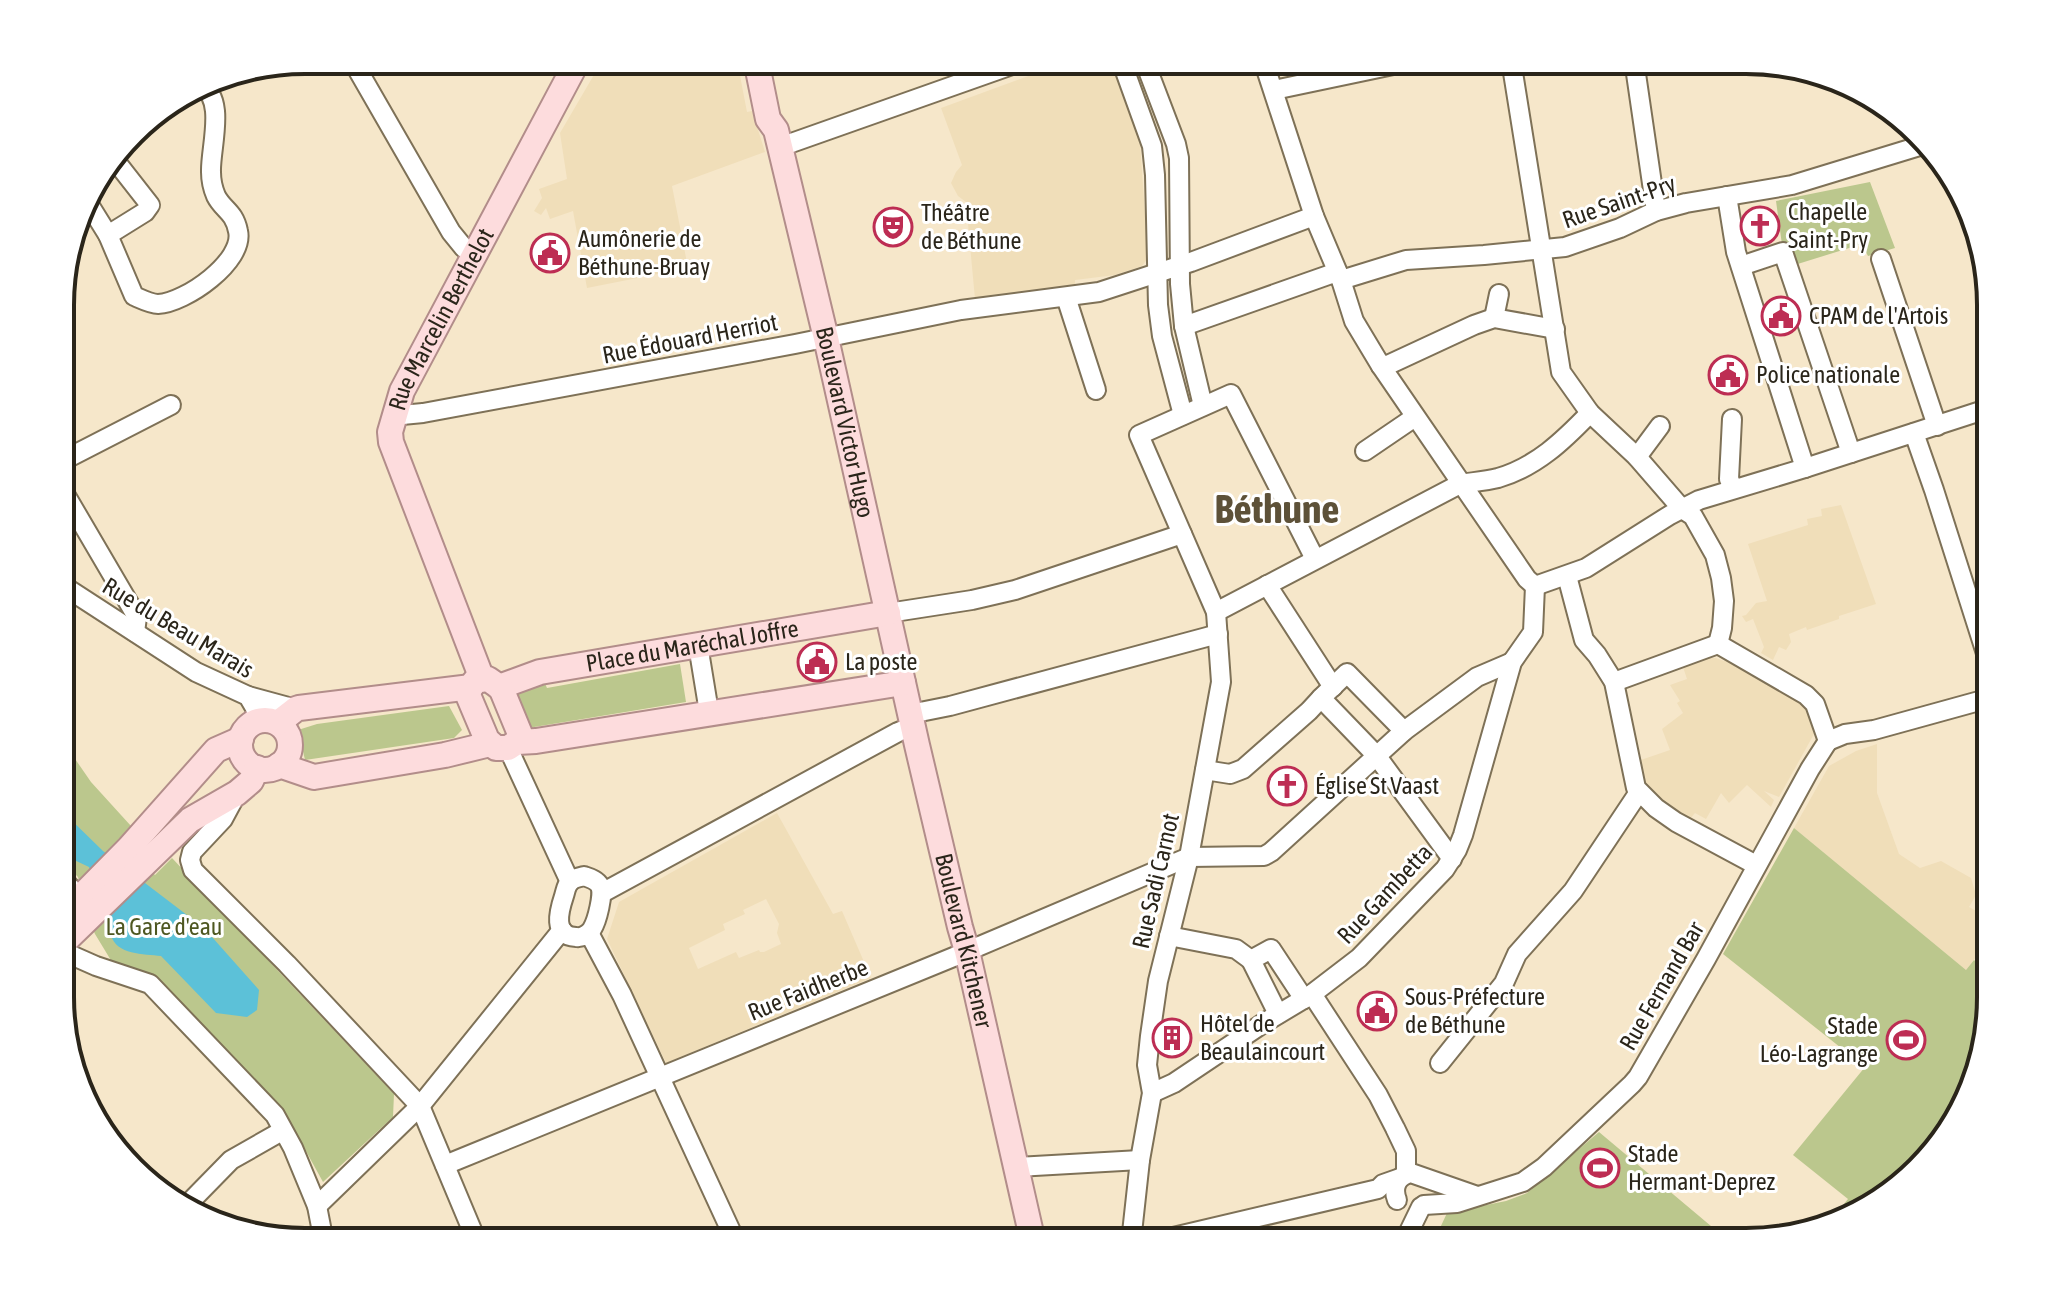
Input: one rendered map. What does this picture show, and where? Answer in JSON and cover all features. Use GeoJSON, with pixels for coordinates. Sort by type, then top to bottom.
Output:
{"type":"FeatureCollection","features":[{"type":"Feature","properties":{"kind":"main road","name":"Rue Marcelin Berthelot"},"geometry":{"type":"LineString","coordinates":[[505,745],[520,734],[484,684],[391,442],[390,432],[402,391],[569,74]]}},
{"type":"Feature","properties":{"kind":"main road","name":"Boulevard Victor Hugo"},"geometry":{"type":"LineString","coordinates":[[759,74],[768,119],[778,139],[826,338],[912,720]]}},
{"type":"Feature","properties":{"kind":"main road","name":"Boulevard Victor Hugo"},"geometry":{"type":"LineString","coordinates":[[769,74],[778,116],[778,139]]}},
{"type":"Feature","properties":{"kind":"main road","name":"Place du Maréchal Joffre"},"geometry":{"type":"LineString","coordinates":[[277,718],[888,613]]}},
{"type":"Feature","properties":{"kind":"main road"},"geometry":{"type":"LineString","coordinates":[[74,916],[84,894],[190,820],[237,793],[268,767],[288,754],[287,733],[277,718],[247,727],[240,746],[245,760],[268,767],[314,777],[903,683]]}},
{"type":"Feature","properties":{"kind":"main road","name":"Boulevard Kitchener"},"geometry":{"type":"LineString","coordinates":[[912,720],[1030,1228]]}},
{"type":"Feature","properties":{"kind":"main road"},"geometry":{"type":"LineString","coordinates":[[74,923],[138,856],[216,750],[241,739]]}},
{"type":"Feature","properties":{"kind":"street"},"geometry":{"type":"LineString","coordinates":[[360,74],[451,232],[464,248],[477,250]]}},
{"type":"Feature","properties":{"kind":"street"},"geometry":{"type":"LineString","coordinates":[[778,139],[982,74]]}},
{"type":"Feature","properties":{"kind":"street"},"geometry":{"type":"LineString","coordinates":[[1126,74],[1152,146],[1158,305],[1162,336],[1183,415],[1231,394],[1315,559]]}},
{"type":"Feature","properties":{"kind":"street"},"geometry":{"type":"LineString","coordinates":[[1149,74],[1176,144],[1180,174],[1180,284],[1184,326],[1203,406]]}},
{"type":"Feature","properties":{"kind":"street"},"geometry":{"type":"LineString","coordinates":[[1268,74],[1314,216],[1354,321],[1460,484],[1535,586],[1586,568],[1699,500],[1977,412]]}},
{"type":"Feature","properties":{"kind":"street"},"geometry":{"type":"LineString","coordinates":[[1274,90],[1350,74]]}},
{"type":"Feature","properties":{"kind":"street"},"geometry":{"type":"LineString","coordinates":[[1513,74],[1561,372],[1590,413],[1637,457],[1682,509],[1693,516],[1715,555],[1721,578],[1724,601],[1718,644]]}},
{"type":"Feature","properties":{"kind":"street"},"geometry":{"type":"LineString","coordinates":[[1636,74],[1656,211]]}},
{"type":"Feature","properties":{"kind":"street"},"geometry":{"type":"LineString","coordinates":[[94,212],[108,235],[134,296],[157,304],[191,294],[216,275],[232,256],[240,235],[232,214],[216,196],[211,175],[215,105],[210,95]]}},
{"type":"Feature","properties":{"kind":"street","name":"Rue Saint-Pry"},"geometry":{"type":"LineString","coordinates":[[1184,326],[1339,276],[1406,260],[1565,247],[1656,211],[1792,185],[1912,146]]}},
{"type":"Feature","properties":{"kind":"street"},"geometry":{"type":"LineString","coordinates":[[108,235],[145,212],[150,205],[120,167]]}},
{"type":"Feature","properties":{"kind":"street"},"geometry":{"type":"LineString","coordinates":[[1155,175],[1168,169],[1180,174]]}},
{"type":"Feature","properties":{"kind":"street"},"geometry":{"type":"LineString","coordinates":[[1727,196],[1736,252],[1805,468]]}},
{"type":"Feature","properties":{"kind":"street","name":"Rue Édouard Herriot"},"geometry":{"type":"LineString","coordinates":[[395,413],[423,413],[961,310],[1099,292],[1129,284],[1314,216]]}},
{"type":"Feature","properties":{"kind":"street"},"geometry":{"type":"LineString","coordinates":[[1741,266],[1783,252],[1851,453]]}},
{"type":"Feature","properties":{"kind":"street"},"geometry":{"type":"LineString","coordinates":[[1881,259],[1937,426]]}},
{"type":"Feature","properties":{"kind":"street"},"geometry":{"type":"LineString","coordinates":[[1494,318],[1499,294]]}},
{"type":"Feature","properties":{"kind":"street"},"geometry":{"type":"LineString","coordinates":[[1066,297],[1096,390]]}},
{"type":"Feature","properties":{"kind":"street"},"geometry":{"type":"LineString","coordinates":[[1381,366],[1494,318],[1555,329]]}},
{"type":"Feature","properties":{"kind":"street"},"geometry":{"type":"LineString","coordinates":[[74,455],[171,405]]}},
{"type":"Feature","properties":{"kind":"street"},"geometry":{"type":"LineString","coordinates":[[1216,612],[1460,484],[1498,477],[1535,463],[1563,442],[1590,413]]}},
{"type":"Feature","properties":{"kind":"street","name":"Rue Sadi Carnot"},"geometry":{"type":"LineString","coordinates":[[1133,1228],[1152,1093],[1147,1065],[1158,981],[1189,857],[1221,682],[1216,612],[1139,435],[1183,415]]}},
{"type":"Feature","properties":{"kind":"street"},"geometry":{"type":"LineString","coordinates":[[1365,451],[1415,417]]}},
{"type":"Feature","properties":{"kind":"street"},"geometry":{"type":"LineString","coordinates":[[1732,419],[1729,479],[1733,488]]}},
{"type":"Feature","properties":{"kind":"street"},"geometry":{"type":"LineString","coordinates":[[1637,457],[1660,426]]}},
{"type":"Feature","properties":{"kind":"street"},"geometry":{"type":"LineString","coordinates":[[1914,433],[1977,625]]}},
{"type":"Feature","properties":{"kind":"street"},"geometry":{"type":"LineString","coordinates":[[74,509],[137,617],[135,632]]}},
{"type":"Feature","properties":{"kind":"street"},"geometry":{"type":"LineString","coordinates":[[888,613],[1015,590],[1182,534]]}},
{"type":"Feature","properties":{"kind":"street"},"geometry":{"type":"LineString","coordinates":[[1567,576],[1584,640],[1614,682],[1636,788],[1676,822],[1756,865]]}},
{"type":"Feature","properties":{"kind":"street"},"geometry":{"type":"LineString","coordinates":[[1267,585],[1327,692],[1452,859]]}},
{"type":"Feature","properties":{"kind":"street","name":"Rue Gambetta"},"geometry":{"type":"LineString","coordinates":[[1152,1093],[1174,1083],[1308,996],[1359,958],[1445,869],[1463,835],[1512,662],[1530,638],[1535,586]]}},
{"type":"Feature","properties":{"kind":"street","name":"Rue du Beau Marais"},"geometry":{"type":"LineString","coordinates":[[74,593],[196,672],[248,696],[255,708],[277,718]]}},
{"type":"Feature","properties":{"kind":"street"},"geometry":{"type":"LineString","coordinates":[[602,893],[898,732],[912,720],[950,706],[1218,634]]}},
{"type":"Feature","properties":{"kind":"street"},"geometry":{"type":"LineString","coordinates":[[1614,682],[1718,644]]}},
{"type":"Feature","properties":{"kind":"street"},"geometry":{"type":"LineString","coordinates":[[1718,644],[1806,695],[1815,704],[1828,741],[1845,734],[1874,730],[1977,702]]}},
{"type":"Feature","properties":{"kind":"street"},"geometry":{"type":"LineString","coordinates":[[698,645],[709,712]]}},
{"type":"Feature","properties":{"kind":"street"},"geometry":{"type":"LineString","coordinates":[[1189,857],[1264,856],[1404,731],[1477,677],[1512,662]]}},
{"type":"Feature","properties":{"kind":"street"},"geometry":{"type":"LineString","coordinates":[[1205,770],[1230,774],[1243,769],[1347,673],[1404,731]]}},
{"type":"Feature","properties":{"kind":"street"},"geometry":{"type":"LineString","coordinates":[[248,696],[277,718]]}},
{"type":"Feature","properties":{"kind":"street","name":"Rue Fernand Bar"},"geometry":{"type":"LineString","coordinates":[[1412,1205],[1457,1203],[1523,1182],[1608,1108],[1638,1077],[1828,741]]}},
{"type":"Feature","properties":{"kind":"street"},"geometry":{"type":"LineString","coordinates":[[505,745],[570,882]]}},
{"type":"Feature","properties":{"kind":"street"},"geometry":{"type":"LineString","coordinates":[[1440,1063],[1504,983],[1517,954],[1573,891],[1639,792]]}},
{"type":"Feature","properties":{"kind":"street"},"geometry":{"type":"LineString","coordinates":[[237,793],[223,819],[192,852],[190,860],[193,870],[287,964],[420,1106],[471,1228]]}},
{"type":"Feature","properties":{"kind":"street","name":"Rue Faidherbe"},"geometry":{"type":"LineString","coordinates":[[445,1165],[1189,857]]}},
{"type":"Feature","properties":{"kind":"street"},"geometry":{"type":"LineString","coordinates":[[584,876],[595,880],[602,893],[589,933],[575,937],[567,935],[559,924],[558,915],[570,882],[584,876]]}},
{"type":"Feature","properties":{"kind":"street"},"geometry":{"type":"LineString","coordinates":[[74,887],[84,894]]}},
{"type":"Feature","properties":{"kind":"street"},"geometry":{"type":"LineString","coordinates":[[317,1206],[420,1106],[562,930]]}},
{"type":"Feature","properties":{"kind":"street"},"geometry":{"type":"LineString","coordinates":[[589,933],[622,995],[730,1228]]}},
{"type":"Feature","properties":{"kind":"street"},"geometry":{"type":"LineString","coordinates":[[1169,936],[1236,949],[1251,960],[1270,1019]]}},
{"type":"Feature","properties":{"kind":"street"},"geometry":{"type":"LineString","coordinates":[[1251,960],[1271,949],[1378,1095],[1406,1151],[1403,1176],[1395,1189],[1412,1205]]}},
{"type":"Feature","properties":{"kind":"street"},"geometry":{"type":"LineString","coordinates":[[74,956],[150,984],[275,1115],[293,1148],[317,1206],[321,1228]]}},
{"type":"Feature","properties":{"kind":"street"},"geometry":{"type":"LineString","coordinates":[[193,1198],[231,1160],[282,1131]]}},
{"type":"Feature","properties":{"kind":"street"},"geometry":{"type":"LineString","coordinates":[[1017,1167],[1140,1160]]}},
{"type":"Feature","properties":{"kind":"street"},"geometry":{"type":"LineString","coordinates":[[1212,1228],[1378,1189],[1403,1176],[1416,1174],[1477,1196]]}},
{"type":"Feature","properties":{"kind":"street"},"geometry":{"type":"LineString","coordinates":[[1378,1189],[1390,1198],[1412,1205],[1430,1195],[1425,1179]]}},
{"type":"Feature","properties":{"kind":"street"},"geometry":{"type":"LineString","coordinates":[[1408,1228],[1412,1205]]}},
{"type":"Feature","properties":{"kind":"shaded area"},"geometry":{"type":"Polygon","coordinates":[[[594,74],[740,74],[747,112],[752,111],[765,152],[672,186],[688,268],[587,288],[573,211],[550,219],[546,208],[541,215],[534,211],[542,198],[539,189],[567,179],[560,133],[594,74]]]}},
{"type":"Feature","properties":{"kind":"shaded area"},"geometry":{"type":"Polygon","coordinates":[[[1034,74],[1117,74],[1140,142],[1148,258],[1142,266],[1115,275],[1075,280],[1075,286],[975,299],[966,202],[958,196],[951,183],[962,165],[941,108],[1034,74]]]}},
{"type":"Feature","properties":{"kind":"shaded area"},"geometry":{"type":"Polygon","coordinates":[[[1841,505],[1876,604],[1789,634],[1791,642],[1786,650],[1779,647],[1773,660],[1761,653],[1764,647],[1753,619],[1746,622],[1742,616],[1756,603],[1767,601],[1748,544],[1808,525],[1807,519],[1822,516],[1821,509],[1841,505]]]}},
{"type":"Feature","properties":{"kind":"shaded area"},"geometry":{"type":"Polygon","coordinates":[[[1707,658],[1724,661],[1729,658],[1808,707],[1814,734],[1779,797],[1764,791],[1774,800],[1771,807],[1747,785],[1729,803],[1721,793],[1706,819],[1695,813],[1685,825],[1642,784],[1635,762],[1670,750],[1662,729],[1683,713],[1670,685],[1687,679],[1683,667],[1707,658]]]}},
{"type":"Feature","properties":{"kind":"shaded area"},"geometry":{"type":"Polygon","coordinates":[[[1877,744],[1877,793],[1899,854],[1920,868],[1941,861],[1971,878],[1976,895],[1969,907],[1977,912],[1977,956],[1966,970],[1794,828],[1829,766],[1877,744]]]}},
{"type":"Feature","properties":{"kind":"shaded area"},"geometry":{"type":"Polygon","coordinates":[[[777,813],[833,914],[842,911],[871,978],[666,1063],[607,939],[619,902],[777,813]],[[766,899],[743,910],[745,914],[723,924],[725,930],[689,948],[698,969],[736,952],[739,958],[759,950],[764,952],[781,944],[777,933],[779,924],[766,899]]]}},
{"type":"Feature","properties":{"kind":"green space"},"geometry":{"type":"Polygon","coordinates":[[[1870,182],[1895,248],[1868,256],[1862,244],[1788,267],[1776,201],[1870,182]]]}},
{"type":"Feature","properties":{"kind":"green space"},"geometry":{"type":"Polygon","coordinates":[[[680,664],[686,702],[528,728],[511,688],[542,677],[547,688],[680,664]]]}},
{"type":"Feature","properties":{"kind":"green space"},"geometry":{"type":"Polygon","coordinates":[[[449,706],[462,730],[454,738],[305,760],[298,730],[317,724],[449,706]]]}},
{"type":"Feature","properties":{"kind":"green space","name":"La Gare d'eau"},"geometry":{"type":"Polygon","coordinates":[[[74,757],[91,782],[131,826],[119,840],[155,875],[172,858],[394,1094],[393,1117],[323,1182],[290,1122],[148,978],[115,967],[87,916],[78,877],[74,873],[74,757]]]}},
{"type":"Feature","properties":{"kind":"green space","name":"Stade Léo-Lagrange"},"geometry":{"type":"Polygon","coordinates":[[[1794,828],[1966,970],[1974,960],[1977,963],[1977,1012],[1973,1042],[1953,1099],[1929,1138],[1909,1160],[1862,1197],[1842,1207],[1848,1199],[1793,1155],[1865,1067],[1723,954],[1794,828]]]}},
{"type":"Feature","properties":{"kind":"green space","name":"Stade Hermant-Deprez"},"geometry":{"type":"Polygon","coordinates":[[[1599,1132],[1713,1228],[1440,1228],[1447,1213],[1506,1201],[1527,1193],[1599,1132]]]}},
{"type":"Feature","properties":{"kind":"water"},"geometry":{"type":"Polygon","coordinates":[[[74,823],[103,851],[204,928],[259,990],[257,1010],[247,1017],[216,1013],[161,956],[125,950],[114,942],[107,932],[108,916],[89,867],[74,860],[74,823]]]}},
{"type":"Feature","properties":{"kind":"place","name":"Chapelle Saint-Pry"},"geometry":{"type":"Point","coordinates":[1760,226]}},
{"type":"Feature","properties":{"kind":"place","name":"Théâtre de Béthune"},"geometry":{"type":"Point","coordinates":[893,227]}},
{"type":"Feature","properties":{"kind":"place","name":"Aumônerie de Béthune-Bruay"},"geometry":{"type":"Point","coordinates":[550,253]}},
{"type":"Feature","properties":{"kind":"place","name":"CPAM de l'Artois"},"geometry":{"type":"Point","coordinates":[1781,316]}},
{"type":"Feature","properties":{"kind":"place","name":"Police nationale"},"geometry":{"type":"Point","coordinates":[1728,375]}},
{"type":"Feature","properties":{"kind":"place","name":"La poste"},"geometry":{"type":"Point","coordinates":[817,662]}},
{"type":"Feature","properties":{"kind":"place","name":"Église St Vaast"},"geometry":{"type":"Point","coordinates":[1287,786]}},
{"type":"Feature","properties":{"kind":"place","name":"Sous-Préfecture de Béthune"},"geometry":{"type":"Point","coordinates":[1377,1011]}},
{"type":"Feature","properties":{"kind":"place","name":"Hôtel de Beaulaincourt"},"geometry":{"type":"Point","coordinates":[1172,1038]}},
{"type":"Feature","properties":{"kind":"place","name":"Stade Léo-Lagrange"},"geometry":{"type":"Point","coordinates":[1906,1040]}},
{"type":"Feature","properties":{"kind":"place","name":"Stade Hermant-Deprez"},"geometry":{"type":"Point","coordinates":[1600,1168]}},
{"type":"Feature","properties":{"kind":"district","name":"Béthune"},"geometry":{"type":"Point","coordinates":[1277,509]}}]}
